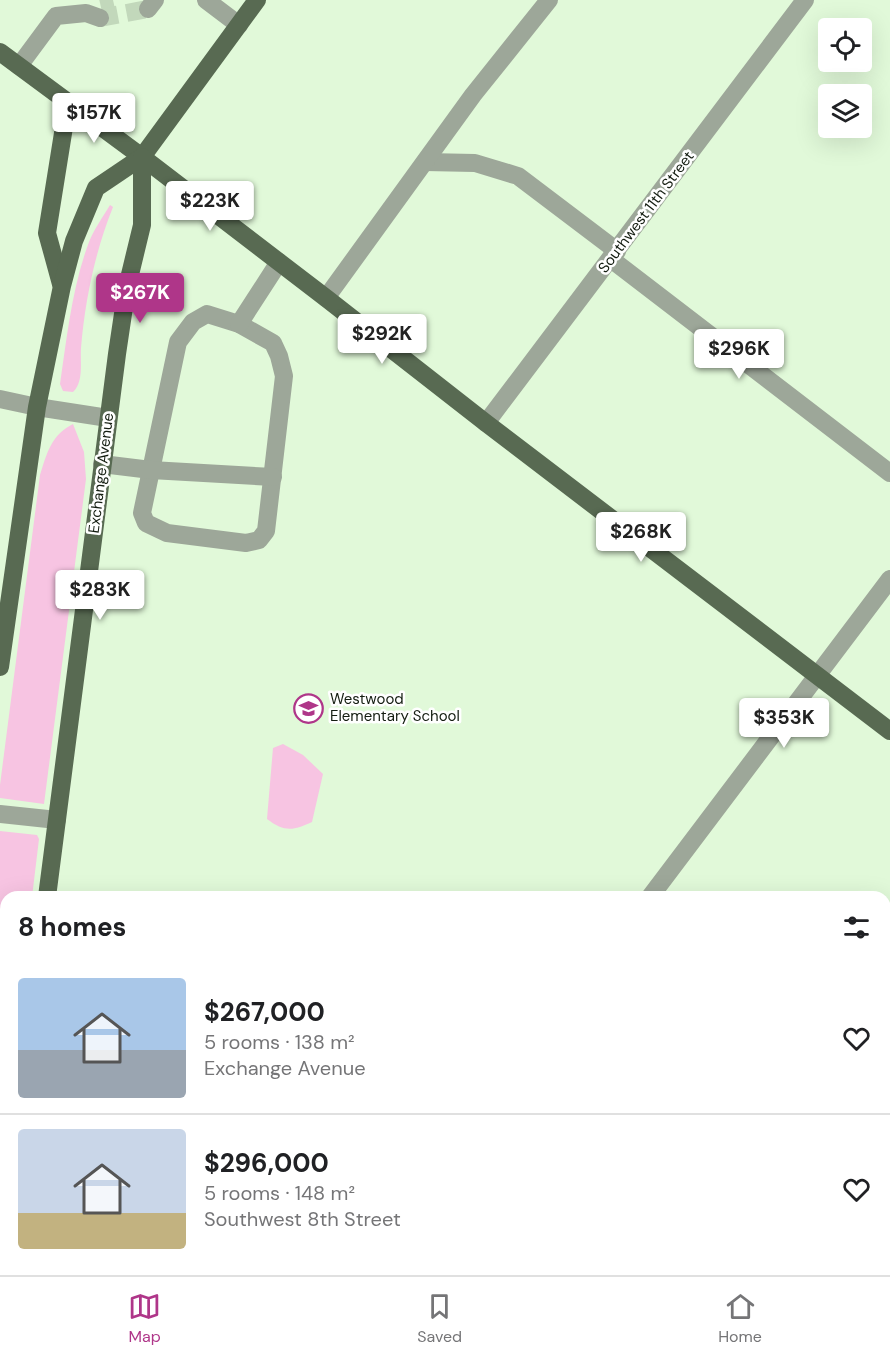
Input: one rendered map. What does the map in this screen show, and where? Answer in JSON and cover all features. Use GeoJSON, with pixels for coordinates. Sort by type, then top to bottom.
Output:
{"type":"FeatureCollection","features":[{"type":"Feature","properties":{"kind":"main road"},"geometry":{"type":"LineString","coordinates":[[0,667],[37,407],[62,286],[74,241],[96,188],[142,157],[257,0]]}},
{"type":"Feature","properties":{"kind":"main road"},"geometry":{"type":"LineString","coordinates":[[0,52],[142,157],[890,731]]}},
{"type":"Feature","properties":{"kind":"main road"},"geometry":{"type":"LineString","coordinates":[[62,286],[47,233],[68,102]]}},
{"type":"Feature","properties":{"kind":"main road","name":"Exchange Avenue"},"geometry":{"type":"LineString","coordinates":[[48,891],[108,418],[127,287],[142,225],[142,157]]}},
{"type":"Feature","properties":{"kind":"street"},"geometry":{"type":"LineString","coordinates":[[19,66],[69,0]]}},
{"type":"Feature","properties":{"kind":"street"},"geometry":{"type":"LineString","coordinates":[[206,0],[239,24]]}},
{"type":"Feature","properties":{"kind":"street"},"geometry":{"type":"LineString","coordinates":[[326,298],[473,95],[549,0]]}},
{"type":"Feature","properties":{"kind":"street","name":"Southwest 11th Street"},"geometry":{"type":"LineString","coordinates":[[486,423],[805,0]]}},
{"type":"Feature","properties":{"kind":"street"},"geometry":{"type":"LineString","coordinates":[[57,16],[95,11]]}},
{"type":"Feature","properties":{"kind":"street"},"geometry":{"type":"LineString","coordinates":[[425,162],[475,163],[518,176],[614,255],[890,473]]}},
{"type":"Feature","properties":{"kind":"street"},"geometry":{"type":"LineString","coordinates":[[239,324],[279,262]]}},
{"type":"Feature","properties":{"kind":"street"},"geometry":{"type":"LineString","coordinates":[[207,314],[239,324],[273,343],[284,375],[266,531],[260,540],[246,543],[167,533],[146,523],[142,513],[178,342],[193,322],[207,314]]}},
{"type":"Feature","properties":{"kind":"street"},"geometry":{"type":"LineString","coordinates":[[0,399],[108,418]]}},
{"type":"Feature","properties":{"kind":"street"},"geometry":{"type":"LineString","coordinates":[[102,464],[151,470],[273,477]]}},
{"type":"Feature","properties":{"kind":"street"},"geometry":{"type":"LineString","coordinates":[[655,891],[890,579]]}},
{"type":"Feature","properties":{"kind":"street"},"geometry":{"type":"LineString","coordinates":[[0,814],[57,820]]}},
{"type":"Feature","properties":{"kind":"shaded area"},"geometry":{"type":"Polygon","coordinates":[[[110,205],[113,207],[101,241],[88,294],[79,383],[73,392],[63,391],[60,384],[78,277],[91,237],[110,205]]]}},
{"type":"Feature","properties":{"kind":"shaded area"},"geometry":{"type":"Polygon","coordinates":[[[73,424],[84,452],[86,479],[44,804],[0,798],[0,785],[40,475],[55,439],[73,424]]]}},
{"type":"Feature","properties":{"kind":"shaded area"},"geometry":{"type":"Polygon","coordinates":[[[283,744],[303,755],[323,774],[312,822],[289,829],[267,819],[273,748],[283,744]]]}},
{"type":"Feature","properties":{"kind":"shaded area"},"geometry":{"type":"Polygon","coordinates":[[[0,831],[37,835],[39,839],[33,891],[0,891],[0,831]]]}},
{"type":"Feature","properties":{"kind":"tunnel"},"geometry":{"type":"LineString","coordinates":[[100,3],[113,0]]}},
{"type":"Feature","properties":{"kind":"tunnel"},"geometry":{"type":"LineString","coordinates":[[100,18],[148,9]]}},
{"type":"Feature","properties":{"kind":"place","name":"Westwood Elementary School"},"geometry":{"type":"Point","coordinates":[309,708]}}]}
